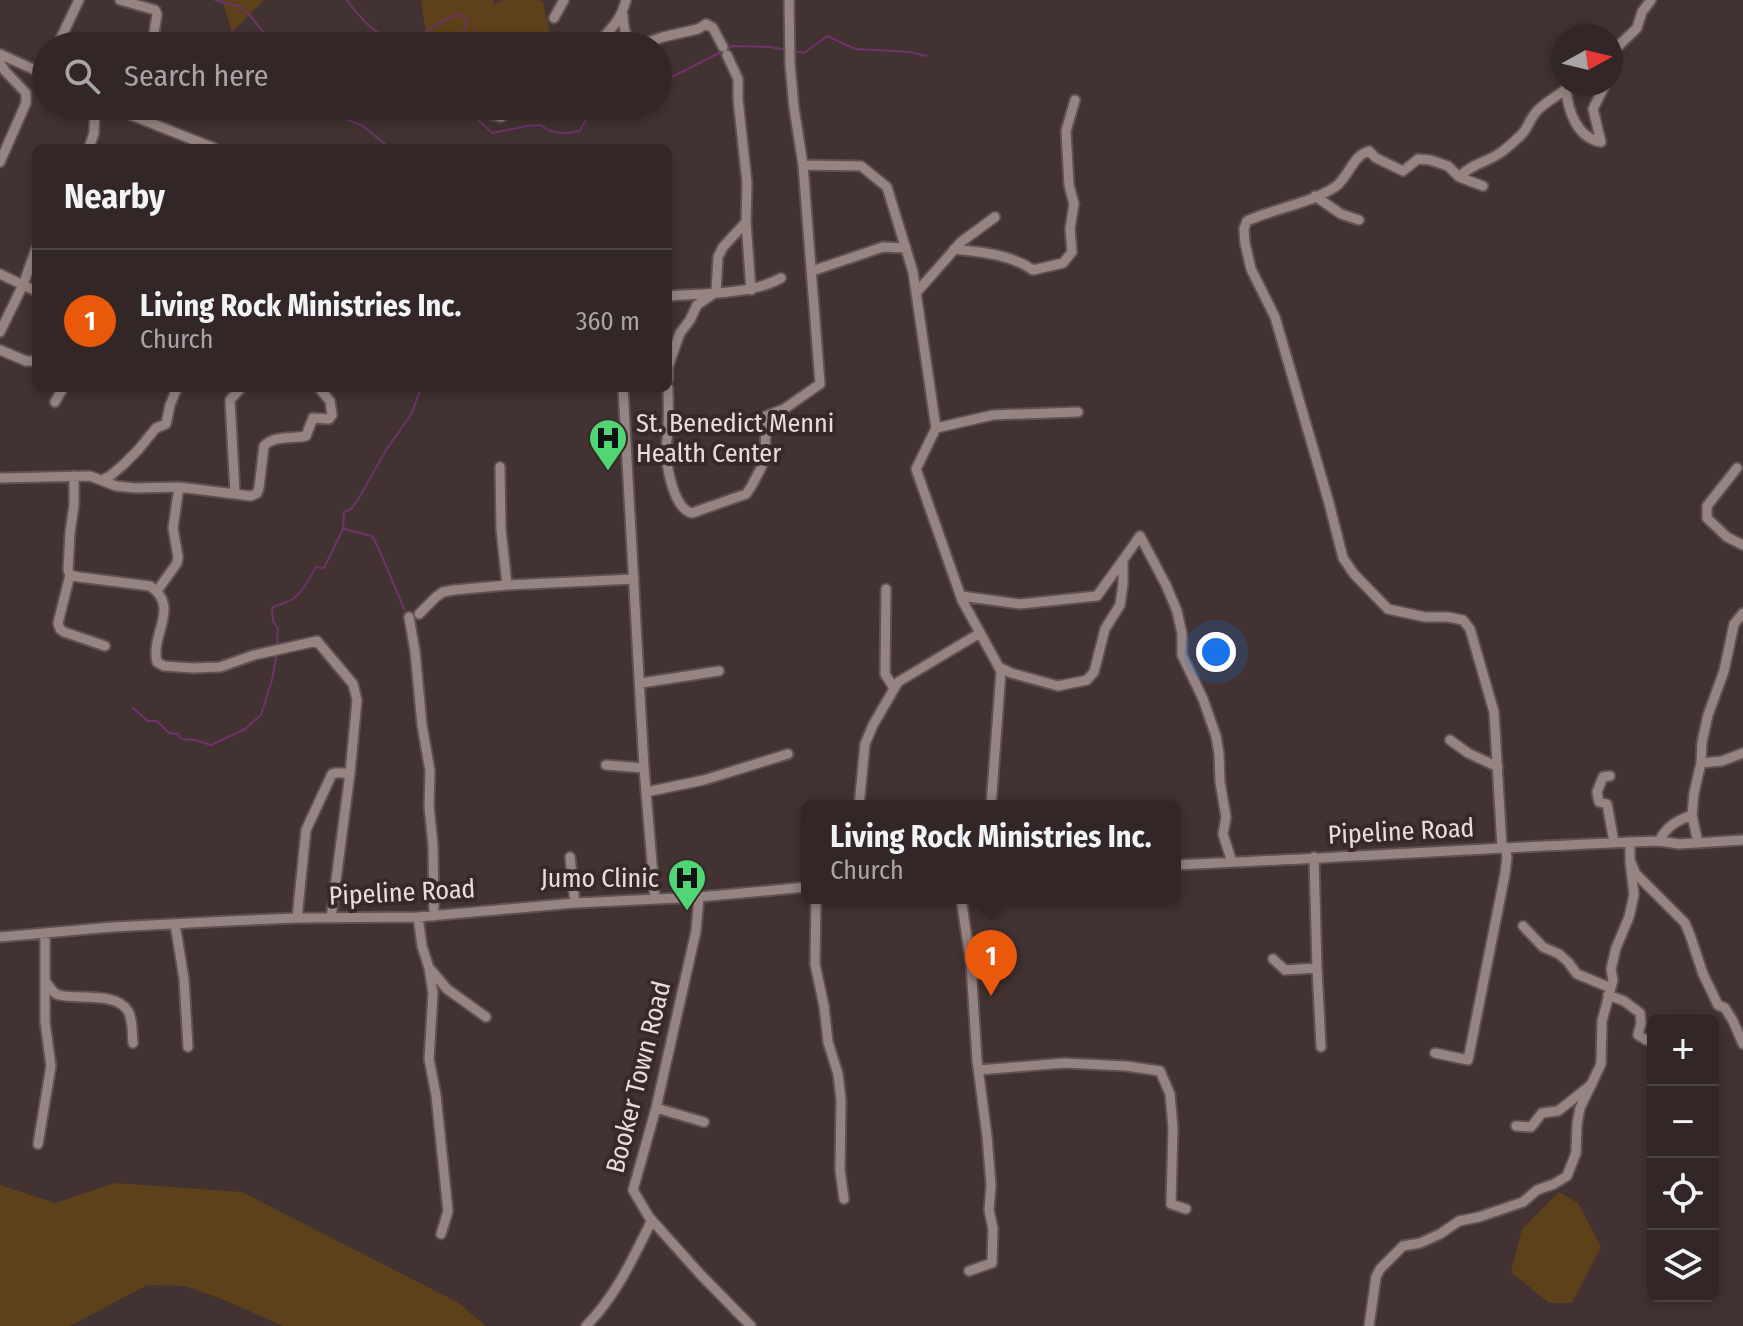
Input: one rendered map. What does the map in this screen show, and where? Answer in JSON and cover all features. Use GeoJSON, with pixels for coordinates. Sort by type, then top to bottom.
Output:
{"type":"FeatureCollection","features":[{"type":"Feature","properties":{"kind":"street"},"geometry":{"type":"LineString","coordinates":[[64,32],[79,0]]}},
{"type":"Feature","properties":{"kind":"street"},"geometry":{"type":"LineString","coordinates":[[120,0],[155,10],[154,32]]}},
{"type":"Feature","properties":{"kind":"street"},"geometry":{"type":"LineString","coordinates":[[554,18],[564,0]]}},
{"type":"Feature","properties":{"kind":"street"},"geometry":{"type":"LineString","coordinates":[[625,32],[623,11],[626,0]]}},
{"type":"Feature","properties":{"kind":"street"},"geometry":{"type":"LineString","coordinates":[[668,392],[666,452],[675,496],[685,512],[692,513],[746,494],[763,461],[766,416],[784,409],[820,384],[803,165],[793,93],[789,0]]}},
{"type":"Feature","properties":{"kind":"street"},"geometry":{"type":"LineString","coordinates":[[1623,41],[1637,28],[1642,12],[1651,0]]}},
{"type":"Feature","properties":{"kind":"street"},"geometry":{"type":"LineString","coordinates":[[610,32],[623,11]]}},
{"type":"Feature","properties":{"kind":"street"},"geometry":{"type":"LineString","coordinates":[[672,35],[706,24],[713,28],[738,79],[747,183],[746,222],[751,290]]}},
{"type":"Feature","properties":{"kind":"street"},"geometry":{"type":"LineString","coordinates":[[0,54],[32,68]]}},
{"type":"Feature","properties":{"kind":"street"},"geometry":{"type":"LineString","coordinates":[[0,63],[26,93],[26,103],[0,162]]}},
{"type":"Feature","properties":{"kind":"street"},"geometry":{"type":"LineString","coordinates":[[1459,177],[1470,166],[1504,150],[1523,133],[1528,120],[1556,96]]}},
{"type":"Feature","properties":{"kind":"street"},"geometry":{"type":"LineString","coordinates":[[1569,96],[1568,107],[1583,134],[1601,142],[1593,109],[1600,96]]}},
{"type":"Feature","properties":{"kind":"street"},"geometry":{"type":"LineString","coordinates":[[954,249],[1019,260],[1033,270],[1063,263],[1072,252],[1070,229],[1074,204],[1069,185],[1066,131],[1075,100]]}},
{"type":"Feature","properties":{"kind":"street"},"geometry":{"type":"LineString","coordinates":[[90,144],[94,120]]}},
{"type":"Feature","properties":{"kind":"street"},"geometry":{"type":"LineString","coordinates":[[143,120],[204,144]]}},
{"type":"Feature","properties":{"kind":"street"},"geometry":{"type":"LineString","coordinates":[[1435,1053],[1468,1060],[1505,874],[1507,857],[1494,712],[1470,629],[1463,620],[1425,617],[1388,609],[1343,558],[1275,317],[1251,269],[1244,229],[1247,221],[1338,185],[1361,154],[1369,151],[1376,158],[1403,171],[1418,159],[1430,160],[1448,166],[1459,177],[1483,186]]}},
{"type":"Feature","properties":{"kind":"street"},"geometry":{"type":"LineString","coordinates":[[803,165],[861,166],[887,187],[906,248],[913,272],[936,428],[916,469],[961,596],[1001,671],[991,800]]}},
{"type":"Feature","properties":{"kind":"street"},"geometry":{"type":"LineString","coordinates":[[1315,196],[1341,214],[1359,220]]}},
{"type":"Feature","properties":{"kind":"street"},"geometry":{"type":"LineString","coordinates":[[916,293],[961,242],[995,217]]}},
{"type":"Feature","properties":{"kind":"street"},"geometry":{"type":"LineString","coordinates":[[716,292],[718,257],[746,222]]}},
{"type":"Feature","properties":{"kind":"street"},"geometry":{"type":"LineString","coordinates":[[812,271],[883,247],[906,248]]}},
{"type":"Feature","properties":{"kind":"street"},"geometry":{"type":"LineString","coordinates":[[0,332],[32,260]]}},
{"type":"Feature","properties":{"kind":"street"},"geometry":{"type":"LineString","coordinates":[[0,274],[32,289]]}},
{"type":"Feature","properties":{"kind":"street"},"geometry":{"type":"LineString","coordinates":[[672,296],[751,290],[781,278]]}},
{"type":"Feature","properties":{"kind":"street"},"geometry":{"type":"LineString","coordinates":[[672,356],[680,333],[697,305],[716,292]]}},
{"type":"Feature","properties":{"kind":"street"},"geometry":{"type":"LineString","coordinates":[[0,350],[32,361]]}},
{"type":"Feature","properties":{"kind":"street"},"geometry":{"type":"LineString","coordinates":[[55,402],[61,392]]}},
{"type":"Feature","properties":{"kind":"street"},"geometry":{"type":"LineString","coordinates":[[102,480],[123,465],[156,428],[166,424],[175,392]]}},
{"type":"Feature","properties":{"kind":"street"},"geometry":{"type":"LineString","coordinates":[[235,493],[230,400],[237,392]]}},
{"type":"Feature","properties":{"kind":"street"},"geometry":{"type":"LineString","coordinates":[[0,478],[90,476],[116,486],[179,487],[251,496],[257,493],[267,442],[306,436],[313,418],[329,419],[332,415],[330,401],[322,392]]}},
{"type":"Feature","properties":{"kind":"street"},"geometry":{"type":"LineString","coordinates":[[623,392],[644,768],[655,899]]}},
{"type":"Feature","properties":{"kind":"street"},"geometry":{"type":"LineString","coordinates":[[936,428],[993,415],[1078,412]]}},
{"type":"Feature","properties":{"kind":"street"},"geometry":{"type":"LineString","coordinates":[[500,467],[501,529],[507,585]]}},
{"type":"Feature","properties":{"kind":"street"},"geometry":{"type":"LineString","coordinates":[[1737,468],[1707,506],[1707,518],[1727,537],[1743,545]]}},
{"type":"Feature","properties":{"kind":"street"},"geometry":{"type":"LineString","coordinates":[[74,476],[67,565],[70,575],[58,623],[64,632],[105,646]]}},
{"type":"Feature","properties":{"kind":"street"},"geometry":{"type":"LineString","coordinates":[[157,591],[177,563],[173,528],[179,487]]}},
{"type":"Feature","properties":{"kind":"street"},"geometry":{"type":"LineString","coordinates":[[961,596],[1020,604],[1097,596],[1140,536],[1177,611],[1182,655],[1203,699],[1218,745],[1226,817],[1223,834],[1232,862]]}},
{"type":"Feature","properties":{"kind":"street"},"geometry":{"type":"LineString","coordinates":[[999,667],[1058,686],[1087,680],[1094,672],[1105,629],[1120,605],[1123,560]]}},
{"type":"Feature","properties":{"kind":"street"},"geometry":{"type":"LineString","coordinates":[[70,575],[150,586],[157,591],[164,601],[164,608],[156,656],[157,662],[164,666],[220,667],[254,655],[317,641],[353,684],[357,700],[331,918]]}},
{"type":"Feature","properties":{"kind":"street"},"geometry":{"type":"LineString","coordinates":[[434,916],[430,771],[422,725],[414,615],[443,592],[476,586],[634,579]]}},
{"type":"Feature","properties":{"kind":"street"},"geometry":{"type":"LineString","coordinates":[[886,589],[885,674],[894,688]]}},
{"type":"Feature","properties":{"kind":"street"},"geometry":{"type":"LineString","coordinates":[[1698,843],[1692,815],[1702,742],[1724,671],[1734,624],[1743,613]]}},
{"type":"Feature","properties":{"kind":"street"},"geometry":{"type":"LineString","coordinates":[[860,800],[865,744],[898,682],[980,633]]}},
{"type":"Feature","properties":{"kind":"street"},"geometry":{"type":"LineString","coordinates":[[641,683],[719,671]]}},
{"type":"Feature","properties":{"kind":"street"},"geometry":{"type":"LineString","coordinates":[[999,682],[1011,673]]}},
{"type":"Feature","properties":{"kind":"street"},"geometry":{"type":"LineString","coordinates":[[1450,740],[1468,753],[1498,767]]}},
{"type":"Feature","properties":{"kind":"street"},"geometry":{"type":"LineString","coordinates":[[1701,763],[1729,762],[1743,753]]}},
{"type":"Feature","properties":{"kind":"street"},"geometry":{"type":"LineString","coordinates":[[646,792],[704,780],[788,754]]}},
{"type":"Feature","properties":{"kind":"street"},"geometry":{"type":"LineString","coordinates":[[606,765],[644,768]]}},
{"type":"Feature","properties":{"kind":"street"},"geometry":{"type":"LineString","coordinates":[[297,918],[306,830],[332,774],[350,773]]}},
{"type":"Feature","properties":{"kind":"street"},"geometry":{"type":"LineString","coordinates":[[1610,776],[1603,777],[1597,792],[1599,802],[1607,804],[1614,842]]}},
{"type":"Feature","properties":{"kind":"street"},"geometry":{"type":"LineString","coordinates":[[1659,841],[1673,823],[1692,815]]}},
{"type":"Feature","properties":{"kind":"street","name":"Pipeline Road"},"geometry":{"type":"LineString","coordinates":[[1181,865],[1614,842],[1679,844],[1743,840]]}},
{"type":"Feature","properties":{"kind":"street"},"geometry":{"type":"LineString","coordinates":[[1369,1326],[1376,1277],[1403,1246],[1420,1243],[1459,1221],[1523,1202],[1537,1190],[1567,1176],[1576,1153],[1580,1108],[1601,1064],[1602,1021],[1613,980],[1611,969],[1634,895],[1630,842]]}},
{"type":"Feature","properties":{"kind":"street"},"geometry":{"type":"LineString","coordinates":[[570,857],[575,903]]}},
{"type":"Feature","properties":{"kind":"street"},"geometry":{"type":"LineString","coordinates":[[1314,857],[1321,1047]]}},
{"type":"Feature","properties":{"kind":"street"},"geometry":{"type":"LineString","coordinates":[[1630,861],[1636,874],[1685,923],[1703,974],[1718,1005],[1725,1008],[1733,1021],[1743,1044]]}},
{"type":"Feature","properties":{"kind":"street","name":"Pipeline Road"},"geometry":{"type":"LineString","coordinates":[[0,937],[297,918],[418,917],[801,888]]}},
{"type":"Feature","properties":{"kind":"street","name":"Booker Town Road"},"geometry":{"type":"LineString","coordinates":[[699,897],[694,939],[656,1108],[633,1190],[652,1220],[751,1326]]}},
{"type":"Feature","properties":{"kind":"street"},"geometry":{"type":"LineString","coordinates":[[816,904],[815,964],[828,1042],[838,1074],[841,1100],[840,1170],[844,1199]]}},
{"type":"Feature","properties":{"kind":"street"},"geometry":{"type":"LineString","coordinates":[[962,904],[971,965],[991,1185],[989,1210],[993,1229],[992,1263],[969,1271]]}},
{"type":"Feature","properties":{"kind":"street"},"geometry":{"type":"LineString","coordinates":[[418,917],[433,993],[429,1059],[436,1095],[448,1211],[441,1234]]}},
{"type":"Feature","properties":{"kind":"street"},"geometry":{"type":"LineString","coordinates":[[175,924],[184,979],[188,1047]]}},
{"type":"Feature","properties":{"kind":"street"},"geometry":{"type":"LineString","coordinates":[[1523,926],[1543,947],[1559,954],[1577,974],[1640,1013],[1638,1035],[1647,1040]]}},
{"type":"Feature","properties":{"kind":"street"},"geometry":{"type":"LineString","coordinates":[[38,1144],[51,1066],[45,1022],[45,933]]}},
{"type":"Feature","properties":{"kind":"street"},"geometry":{"type":"LineString","coordinates":[[1273,959],[1285,970],[1317,968]]}},
{"type":"Feature","properties":{"kind":"street"},"geometry":{"type":"LineString","coordinates":[[429,968],[447,989],[486,1017]]}},
{"type":"Feature","properties":{"kind":"street"},"geometry":{"type":"LineString","coordinates":[[46,982],[60,996],[101,998],[126,1008],[133,1043]]}},
{"type":"Feature","properties":{"kind":"street"},"geometry":{"type":"LineString","coordinates":[[979,1070],[1064,1063],[1160,1071],[1170,1094],[1173,1128],[1171,1204],[1186,1209]]}},
{"type":"Feature","properties":{"kind":"street"},"geometry":{"type":"LineString","coordinates":[[1516,1126],[1531,1127],[1542,1113],[1558,1111],[1592,1084]]}},
{"type":"Feature","properties":{"kind":"street"},"geometry":{"type":"LineString","coordinates":[[656,1108],[704,1122]]}},
{"type":"Feature","properties":{"kind":"street"},"geometry":{"type":"LineString","coordinates":[[586,1326],[601,1311],[628,1269],[652,1220]]}},
{"type":"Feature","properties":{"kind":"shaded area"},"geometry":{"type":"Polygon","coordinates":[[[222,0],[264,0],[232,32],[222,0]]]}},
{"type":"Feature","properties":{"kind":"shaded area"},"geometry":{"type":"Polygon","coordinates":[[[421,0],[493,0],[494,5],[502,0],[539,0],[543,2],[550,32],[426,32],[421,0]]]}},
{"type":"Feature","properties":{"kind":"shaded area"},"geometry":{"type":"Polygon","coordinates":[[[115,1183],[242,1192],[457,1302],[486,1326],[283,1326],[185,1286],[147,1285],[70,1326],[0,1326],[0,1185],[55,1203],[115,1183]]]}},
{"type":"Feature","properties":{"kind":"shaded area"},"geometry":{"type":"Polygon","coordinates":[[[1559,1192],[1578,1203],[1601,1247],[1572,1303],[1549,1303],[1511,1272],[1522,1229],[1559,1192]]]}},
{"type":"Feature","properties":{"kind":"waterway"},"geometry":{"type":"LineString","coordinates":[[215,0],[239,6],[264,32]]}},
{"type":"Feature","properties":{"kind":"waterway"},"geometry":{"type":"LineString","coordinates":[[347,0],[378,32]]}},
{"type":"Feature","properties":{"kind":"waterway"},"geometry":{"type":"LineString","coordinates":[[426,32],[458,14],[468,20],[463,32]]}},
{"type":"Feature","properties":{"kind":"waterway"},"geometry":{"type":"LineString","coordinates":[[794,51],[804,53],[827,36],[855,49],[911,52],[926,56]]}},
{"type":"Feature","properties":{"kind":"waterway"},"geometry":{"type":"LineString","coordinates":[[672,77],[733,46],[788,50]]}},
{"type":"Feature","properties":{"kind":"waterway"},"geometry":{"type":"LineString","coordinates":[[348,120],[363,126],[385,144]]}},
{"type":"Feature","properties":{"kind":"waterway"},"geometry":{"type":"LineString","coordinates":[[478,120],[492,133],[541,125],[554,132],[580,131],[586,120]]}},
{"type":"Feature","properties":{"kind":"waterway"},"geometry":{"type":"LineString","coordinates":[[278,646],[278,629],[273,621],[272,608],[295,597],[316,567],[324,568],[343,529],[344,512],[351,509],[359,498],[386,450],[412,413],[420,392]]}},
{"type":"Feature","properties":{"kind":"waterway"},"geometry":{"type":"LineString","coordinates":[[344,529],[372,536],[404,609]]}},
{"type":"Feature","properties":{"kind":"waterway"},"geometry":{"type":"LineString","coordinates":[[133,708],[148,721],[157,721],[181,739],[211,745],[245,729],[261,715],[277,652]]}},
{"type":"Feature","properties":{"kind":"place","name":"St. Benedict Menni Health Center"},"geometry":{"type":"Point","coordinates":[608,472]}},
{"type":"Feature","properties":{"kind":"place","name":"Jumo Clinic"},"geometry":{"type":"Point","coordinates":[687,912]}},
{"type":"Feature","properties":{"kind":"place","name":"Living Rock Ministries Inc."},"geometry":{"type":"Point","coordinates":[991,996]}}]}
